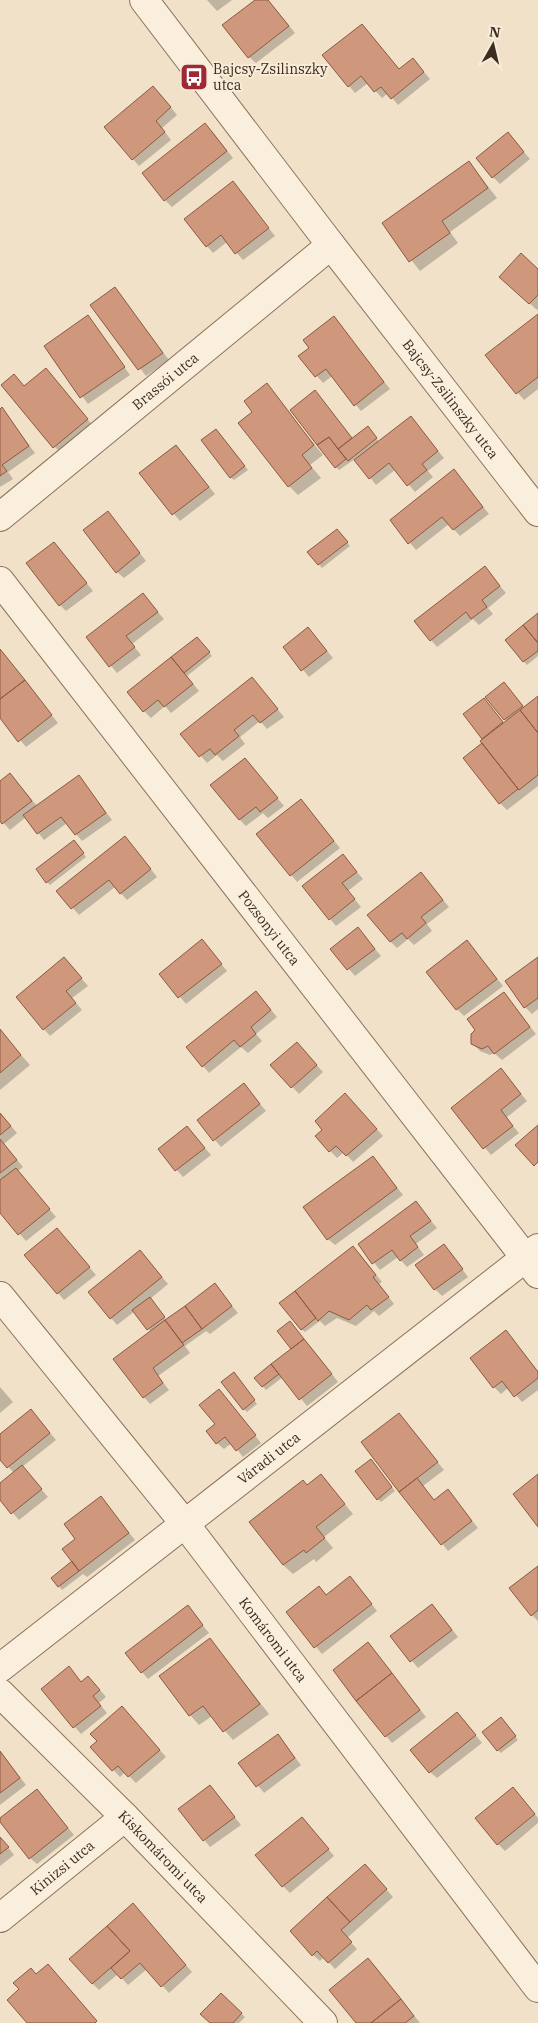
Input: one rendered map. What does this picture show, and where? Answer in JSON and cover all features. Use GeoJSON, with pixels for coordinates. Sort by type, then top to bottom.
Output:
{"type":"FeatureCollection","features":[{"type":"Feature","properties":{"kind":"street","name":"Bajcsy-Zsilinszky utca"},"geometry":{"type":"LineString","coordinates":[[144,0],[538,512]]}},
{"type":"Feature","properties":{"kind":"street","name":"Brassói utca"},"geometry":{"type":"LineString","coordinates":[[0,517],[331,245]]}},
{"type":"Feature","properties":{"kind":"street","name":"Pozsonyi utca"},"geometry":{"type":"LineString","coordinates":[[0,581],[534,1260]]}},
{"type":"Feature","properties":{"kind":"street","name":"Váradi utca"},"geometry":{"type":"LineString","coordinates":[[0,1668],[185,1524],[534,1260]]}},
{"type":"Feature","properties":{"kind":"street","name":"Komáromi utca"},"geometry":{"type":"LineString","coordinates":[[0,1296],[185,1524],[538,1988]]}},
{"type":"Feature","properties":{"kind":"street","name":"Kiskomáromi utca"},"geometry":{"type":"LineString","coordinates":[[0,1693],[125,1817],[323,2023]]}},
{"type":"Feature","properties":{"kind":"street","name":"Kinizsi utca"},"geometry":{"type":"LineString","coordinates":[[0,1918],[125,1817]]}},
{"type":"Feature","properties":{"kind":"building"},"geometry":{"type":"Polygon","coordinates":[[[255,0],[268,0],[289,26],[248,58],[222,25],[255,0]]]}},
{"type":"Feature","properties":{"kind":"building"},"geometry":{"type":"Polygon","coordinates":[[[362,24],[399,69],[413,58],[424,72],[391,99],[381,87],[374,92],[361,76],[348,87],[322,55],[362,24]]]}},
{"type":"Feature","properties":{"kind":"building"},"geometry":{"type":"Polygon","coordinates":[[[153,86],[171,107],[156,121],[165,132],[132,160],[104,127],[153,86]]]}},
{"type":"Feature","properties":{"kind":"building"},"geometry":{"type":"Polygon","coordinates":[[[205,123],[227,151],[164,201],[142,173],[205,123]]]}},
{"type":"Feature","properties":{"kind":"building"},"geometry":{"type":"Polygon","coordinates":[[[508,132],[524,152],[492,178],[476,158],[508,132]]]}},
{"type":"Feature","properties":{"kind":"building"},"geometry":{"type":"Polygon","coordinates":[[[469,161],[488,188],[442,221],[450,233],[409,262],[382,223],[469,161]]]}},
{"type":"Feature","properties":{"kind":"building"},"geometry":{"type":"Polygon","coordinates":[[[233,181],[269,228],[235,254],[221,235],[206,247],[184,219],[233,181]]]}},
{"type":"Feature","properties":{"kind":"building"},"geometry":{"type":"Polygon","coordinates":[[[521,253],[538,269],[538,295],[529,304],[499,277],[521,253]]]}},
{"type":"Feature","properties":{"kind":"building"},"geometry":{"type":"Polygon","coordinates":[[[115,287],[163,353],[138,370],[90,305],[115,287]]]}},
{"type":"Feature","properties":{"kind":"building"},"geometry":{"type":"Polygon","coordinates":[[[538,314],[538,377],[516,394],[485,355],[538,314]]]}},
{"type":"Feature","properties":{"kind":"building"},"geometry":{"type":"Polygon","coordinates":[[[88,315],[125,367],[80,398],[44,346],[88,315]]]}},
{"type":"Feature","properties":{"kind":"building"},"geometry":{"type":"Polygon","coordinates":[[[334,316],[384,382],[354,406],[326,369],[315,377],[298,356],[309,348],[303,340],[334,316]]]}},
{"type":"Feature","properties":{"kind":"building"},"geometry":{"type":"Polygon","coordinates":[[[46,368],[88,419],[53,448],[1,385],[14,374],[24,386],[46,368]]]}},
{"type":"Feature","properties":{"kind":"building"},"geometry":{"type":"Polygon","coordinates":[[[267,383],[314,445],[302,455],[312,468],[288,487],[238,423],[252,412],[244,401],[267,383]]]}},
{"type":"Feature","properties":{"kind":"building"},"geometry":{"type":"Polygon","coordinates":[[[315,390],[352,438],[338,449],[329,437],[317,445],[290,410],[315,390]]]}},
{"type":"Feature","properties":{"kind":"building"},"geometry":{"type":"Polygon","coordinates":[[[2,407],[29,446],[2,465],[7,471],[0,476],[0,409],[2,407]]]}},
{"type":"Feature","properties":{"kind":"building"},"geometry":{"type":"Polygon","coordinates":[[[411,416],[438,451],[422,464],[427,470],[407,486],[389,463],[369,479],[354,460],[411,416]]]}},
{"type":"Feature","properties":{"kind":"building"},"geometry":{"type":"Polygon","coordinates":[[[368,426],[377,438],[348,461],[338,449],[368,426]]]}},
{"type":"Feature","properties":{"kind":"building"},"geometry":{"type":"Polygon","coordinates":[[[216,429],[245,466],[230,478],[201,440],[216,429]]]}},
{"type":"Feature","properties":{"kind":"building"},"geometry":{"type":"Polygon","coordinates":[[[329,437],[346,459],[335,468],[317,445],[329,437]]]}},
{"type":"Feature","properties":{"kind":"building"},"geometry":{"type":"Polygon","coordinates":[[[176,445],[209,487],[172,515],[139,473],[176,445]]]}},
{"type":"Feature","properties":{"kind":"building"},"geometry":{"type":"Polygon","coordinates":[[[454,469],[483,507],[453,530],[442,517],[408,544],[390,520],[454,469]]]}},
{"type":"Feature","properties":{"kind":"building"},"geometry":{"type":"Polygon","coordinates":[[[108,511],[140,553],[116,573],[83,530],[108,511]]]}},
{"type":"Feature","properties":{"kind":"building"},"geometry":{"type":"Polygon","coordinates":[[[337,529],[348,542],[318,565],[307,552],[337,529]]]}},
{"type":"Feature","properties":{"kind":"building"},"geometry":{"type":"Polygon","coordinates":[[[54,542],[87,583],[59,606],[26,563],[54,542]]]}},
{"type":"Feature","properties":{"kind":"building"},"geometry":{"type":"Polygon","coordinates":[[[485,566],[500,586],[482,600],[487,607],[471,619],[466,612],[430,641],[414,621],[485,566]]]}},
{"type":"Feature","properties":{"kind":"building"},"geometry":{"type":"Polygon","coordinates":[[[143,593],[158,612],[126,636],[135,647],[109,667],[86,637],[143,593]]]}},
{"type":"Feature","properties":{"kind":"building"},"geometry":{"type":"Polygon","coordinates":[[[538,613],[538,643],[523,625],[538,613]]]}},
{"type":"Feature","properties":{"kind":"building"},"geometry":{"type":"Polygon","coordinates":[[[523,625],[538,643],[538,651],[523,662],[505,640],[523,625]]]}},
{"type":"Feature","properties":{"kind":"building"},"geometry":{"type":"Polygon","coordinates":[[[308,627],[327,651],[301,671],[283,647],[308,627]]]}},
{"type":"Feature","properties":{"kind":"building"},"geometry":{"type":"Polygon","coordinates":[[[197,637],[210,652],[184,673],[171,657],[197,637]]]}},
{"type":"Feature","properties":{"kind":"building"},"geometry":{"type":"Polygon","coordinates":[[[0,649],[25,680],[0,699],[0,649]]]}},
{"type":"Feature","properties":{"kind":"building"},"geometry":{"type":"Polygon","coordinates":[[[171,657],[193,684],[164,707],[158,700],[143,712],[127,692],[171,657]]]}},
{"type":"Feature","properties":{"kind":"building"},"geometry":{"type":"Polygon","coordinates":[[[252,677],[278,709],[260,723],[253,715],[234,730],[239,736],[215,755],[210,749],[199,757],[180,734],[252,677]]]}},
{"type":"Feature","properties":{"kind":"building"},"geometry":{"type":"Polygon","coordinates":[[[25,680],[52,715],[18,742],[0,718],[0,699],[25,680]]]}},
{"type":"Feature","properties":{"kind":"building"},"geometry":{"type":"Polygon","coordinates":[[[504,682],[523,706],[504,720],[485,697],[504,682]]]}},
{"type":"Feature","properties":{"kind":"building"},"geometry":{"type":"Polygon","coordinates":[[[538,696],[538,733],[520,710],[538,696]]]}},
{"type":"Feature","properties":{"kind":"building"},"geometry":{"type":"Polygon","coordinates":[[[484,698],[503,722],[482,739],[463,714],[484,698]]]}},
{"type":"Feature","properties":{"kind":"building"},"geometry":{"type":"Polygon","coordinates":[[[520,710],[538,733],[538,775],[519,790],[480,741],[520,710]]]}},
{"type":"Feature","properties":{"kind":"building"},"geometry":{"type":"Polygon","coordinates":[[[482,743],[518,789],[499,804],[463,758],[482,743]]]}},
{"type":"Feature","properties":{"kind":"building"},"geometry":{"type":"Polygon","coordinates":[[[245,758],[278,798],[260,812],[256,807],[239,820],[210,785],[245,758]]]}},
{"type":"Feature","properties":{"kind":"building"},"geometry":{"type":"Polygon","coordinates":[[[10,773],[32,801],[2,824],[0,821],[0,781],[10,773]]]}},
{"type":"Feature","properties":{"kind":"building"},"geometry":{"type":"Polygon","coordinates":[[[79,775],[106,813],[75,835],[61,817],[37,834],[23,815],[79,775]]]}},
{"type":"Feature","properties":{"kind":"building"},"geometry":{"type":"Polygon","coordinates":[[[301,799],[334,841],[290,876],[256,834],[301,799]]]}},
{"type":"Feature","properties":{"kind":"building"},"geometry":{"type":"Polygon","coordinates":[[[125,836],[151,869],[120,894],[109,880],[71,909],[56,891],[125,836]]]}},
{"type":"Feature","properties":{"kind":"building"},"geometry":{"type":"Polygon","coordinates":[[[74,840],[84,853],[46,883],[36,869],[74,840]]]}},
{"type":"Feature","properties":{"kind":"building"},"geometry":{"type":"Polygon","coordinates":[[[343,854],[357,872],[342,883],[355,899],[329,920],[302,886],[343,854]]]}},
{"type":"Feature","properties":{"kind":"building"},"geometry":{"type":"Polygon","coordinates":[[[421,872],[443,900],[421,917],[426,923],[407,939],[402,933],[390,942],[367,915],[421,872]]]}},
{"type":"Feature","properties":{"kind":"building"},"geometry":{"type":"Polygon","coordinates":[[[358,927],[375,949],[347,970],[330,949],[358,927]]]}},
{"type":"Feature","properties":{"kind":"building"},"geometry":{"type":"Polygon","coordinates":[[[202,939],[222,964],[178,998],[159,974],[202,939]]]}},
{"type":"Feature","properties":{"kind":"building"},"geometry":{"type":"Polygon","coordinates":[[[467,940],[497,979],[456,1010],[426,972],[467,940]]]}},
{"type":"Feature","properties":{"kind":"building"},"geometry":{"type":"Polygon","coordinates":[[[64,957],[82,978],[66,991],[76,1003],[43,1030],[16,997],[64,957]]]}},
{"type":"Feature","properties":{"kind":"building"},"geometry":{"type":"Polygon","coordinates":[[[538,957],[538,998],[524,1008],[505,981],[538,957]]]}},
{"type":"Feature","properties":{"kind":"building"},"geometry":{"type":"Polygon","coordinates":[[[256,991],[271,1010],[251,1027],[256,1034],[240,1047],[234,1040],[202,1067],[186,1047],[256,991]]]}},
{"type":"Feature","properties":{"kind":"building"},"geometry":{"type":"Polygon","coordinates":[[[504,992],[530,1027],[494,1054],[488,1046],[482,1049],[471,1044],[471,1034],[475,1030],[467,1019],[504,992]]]}},
{"type":"Feature","properties":{"kind":"building"},"geometry":{"type":"Polygon","coordinates":[[[0,1029],[21,1055],[0,1073],[0,1029]]]}},
{"type":"Feature","properties":{"kind":"building"},"geometry":{"type":"Polygon","coordinates":[[[297,1042],[317,1065],[291,1088],[270,1065],[297,1042]]]}},
{"type":"Feature","properties":{"kind":"building"},"geometry":{"type":"Polygon","coordinates":[[[501,1068],[521,1094],[501,1110],[513,1126],[483,1149],[451,1108],[501,1068]]]}},
{"type":"Feature","properties":{"kind":"building"},"geometry":{"type":"Polygon","coordinates":[[[244,1083],[260,1104],[213,1141],[197,1120],[244,1083]]]}},
{"type":"Feature","properties":{"kind":"building"},"geometry":{"type":"Polygon","coordinates":[[[345,1093],[377,1129],[346,1156],[336,1146],[329,1152],[315,1136],[322,1130],[315,1121],[345,1093]]]}},
{"type":"Feature","properties":{"kind":"building"},"geometry":{"type":"Polygon","coordinates":[[[0,1113],[11,1126],[0,1135],[0,1113]]]}},
{"type":"Feature","properties":{"kind":"building"},"geometry":{"type":"Polygon","coordinates":[[[538,1125],[538,1162],[534,1166],[515,1145],[538,1125]]]}},
{"type":"Feature","properties":{"kind":"building"},"geometry":{"type":"Polygon","coordinates":[[[187,1126],[205,1148],[175,1171],[158,1149],[187,1126]]]}},
{"type":"Feature","properties":{"kind":"building"},"geometry":{"type":"Polygon","coordinates":[[[0,1139],[17,1160],[0,1173],[0,1139]]]}},
{"type":"Feature","properties":{"kind":"building"},"geometry":{"type":"Polygon","coordinates":[[[373,1156],[397,1188],[327,1240],[303,1207],[373,1156]]]}},
{"type":"Feature","properties":{"kind":"building"},"geometry":{"type":"Polygon","coordinates":[[[16,1168],[50,1209],[18,1235],[0,1213],[0,1180],[16,1168]]]}},
{"type":"Feature","properties":{"kind":"building"},"geometry":{"type":"Polygon","coordinates":[[[416,1201],[431,1221],[410,1236],[418,1247],[400,1261],[392,1250],[372,1264],[358,1244],[416,1201]]]}},
{"type":"Feature","properties":{"kind":"building"},"geometry":{"type":"Polygon","coordinates":[[[57,1228],[90,1267],[57,1294],[24,1255],[57,1228]]]}},
{"type":"Feature","properties":{"kind":"building"},"geometry":{"type":"Polygon","coordinates":[[[444,1244],[463,1269],[434,1290],[415,1265],[444,1244]]]}},
{"type":"Feature","properties":{"kind":"building"},"geometry":{"type":"Polygon","coordinates":[[[353,1246],[376,1275],[373,1277],[389,1297],[371,1310],[367,1305],[349,1320],[329,1311],[318,1321],[295,1291],[353,1246]]]}},
{"type":"Feature","properties":{"kind":"building"},"geometry":{"type":"Polygon","coordinates":[[[140,1250],[162,1277],[110,1319],[88,1292],[140,1250]]]}},
{"type":"Feature","properties":{"kind":"building"},"geometry":{"type":"Polygon","coordinates":[[[215,1283],[232,1306],[202,1329],[185,1306],[215,1283]]]}},
{"type":"Feature","properties":{"kind":"building"},"geometry":{"type":"Polygon","coordinates":[[[295,1291],[316,1318],[301,1330],[279,1303],[295,1291]]]}},
{"type":"Feature","properties":{"kind":"building"},"geometry":{"type":"Polygon","coordinates":[[[150,1297],[165,1317],[147,1330],[132,1310],[150,1297]]]}},
{"type":"Feature","properties":{"kind":"building"},"geometry":{"type":"Polygon","coordinates":[[[185,1306],[202,1329],[182,1343],[165,1320],[185,1306]]]}},
{"type":"Feature","properties":{"kind":"building"},"geometry":{"type":"Polygon","coordinates":[[[165,1320],[184,1345],[153,1368],[163,1383],[143,1398],[113,1359],[165,1320]]]}},
{"type":"Feature","properties":{"kind":"building"},"geometry":{"type":"Polygon","coordinates":[[[290,1321],[304,1339],[291,1349],[277,1331],[290,1321]]]}},
{"type":"Feature","properties":{"kind":"building"},"geometry":{"type":"Polygon","coordinates":[[[506,1330],[538,1372],[538,1378],[514,1397],[502,1381],[493,1388],[470,1358],[506,1330]]]}},
{"type":"Feature","properties":{"kind":"building"},"geometry":{"type":"Polygon","coordinates":[[[304,1339],[332,1374],[299,1400],[271,1364],[304,1339]]]}},
{"type":"Feature","properties":{"kind":"building"},"geometry":{"type":"Polygon","coordinates":[[[271,1364],[279,1374],[262,1387],[254,1378],[271,1364]]]}},
{"type":"Feature","properties":{"kind":"building"},"geometry":{"type":"Polygon","coordinates":[[[234,1372],[255,1400],[243,1410],[221,1382],[234,1372]]]}},
{"type":"Feature","properties":{"kind":"building"},"geometry":{"type":"Polygon","coordinates":[[[219,1389],[256,1435],[236,1451],[225,1437],[216,1444],[206,1431],[215,1424],[199,1405],[219,1389]]]}},
{"type":"Feature","properties":{"kind":"building"},"geometry":{"type":"Polygon","coordinates":[[[31,1409],[50,1433],[7,1468],[0,1460],[0,1434],[31,1409]]]}},
{"type":"Feature","properties":{"kind":"building"},"geometry":{"type":"Polygon","coordinates":[[[399,1413],[438,1462],[399,1492],[361,1442],[399,1413]]]}},
{"type":"Feature","properties":{"kind":"building"},"geometry":{"type":"Polygon","coordinates":[[[371,1459],[392,1487],[377,1500],[355,1471],[371,1459]]]}},
{"type":"Feature","properties":{"kind":"building"},"geometry":{"type":"Polygon","coordinates":[[[22,1465],[42,1489],[11,1514],[0,1500],[0,1483],[22,1465]]]}},
{"type":"Feature","properties":{"kind":"building"},"geometry":{"type":"Polygon","coordinates":[[[321,1474],[345,1504],[316,1527],[325,1538],[306,1553],[304,1550],[283,1565],[249,1522],[303,1480],[307,1485],[321,1474]]]}},
{"type":"Feature","properties":{"kind":"building"},"geometry":{"type":"Polygon","coordinates":[[[538,1474],[538,1527],[513,1494],[538,1474]]]}},
{"type":"Feature","properties":{"kind":"building"},"geometry":{"type":"Polygon","coordinates":[[[417,1478],[434,1500],[448,1489],[472,1521],[441,1545],[399,1492],[417,1478]]]}},
{"type":"Feature","properties":{"kind":"building"},"geometry":{"type":"Polygon","coordinates":[[[101,1496],[129,1533],[79,1571],[62,1549],[75,1539],[64,1524],[101,1496]]]}},
{"type":"Feature","properties":{"kind":"building"},"geometry":{"type":"Polygon","coordinates":[[[72,1561],[79,1571],[58,1587],[51,1578],[72,1561]]]}},
{"type":"Feature","properties":{"kind":"building"},"geometry":{"type":"Polygon","coordinates":[[[538,1566],[538,1610],[531,1616],[509,1588],[538,1566]]]}},
{"type":"Feature","properties":{"kind":"building"},"geometry":{"type":"Polygon","coordinates":[[[350,1576],[372,1604],[314,1648],[286,1612],[319,1586],[326,1595],[350,1576]]]}},
{"type":"Feature","properties":{"kind":"building"},"geometry":{"type":"Polygon","coordinates":[[[432,1604],[452,1630],[410,1662],[390,1636],[432,1604]]]}},
{"type":"Feature","properties":{"kind":"building"},"geometry":{"type":"Polygon","coordinates":[[[188,1605],[203,1625],[141,1673],[125,1653],[188,1605]]]}},
{"type":"Feature","properties":{"kind":"building"},"geometry":{"type":"Polygon","coordinates":[[[210,1638],[260,1704],[223,1732],[203,1706],[189,1716],[159,1676],[210,1638]]]}},
{"type":"Feature","properties":{"kind":"building"},"geometry":{"type":"Polygon","coordinates":[[[368,1642],[392,1673],[356,1701],[333,1670],[368,1642]]]}},
{"type":"Feature","properties":{"kind":"building"},"geometry":{"type":"Polygon","coordinates":[[[69,1666],[81,1682],[88,1676],[100,1690],[93,1696],[101,1706],[73,1728],[41,1689],[69,1666]]]}},
{"type":"Feature","properties":{"kind":"building"},"geometry":{"type":"Polygon","coordinates":[[[392,1673],[420,1710],[385,1737],[356,1701],[392,1673]]]}},
{"type":"Feature","properties":{"kind":"building"},"geometry":{"type":"Polygon","coordinates":[[[122,1706],[160,1750],[128,1777],[118,1766],[112,1771],[90,1747],[97,1741],[90,1734],[122,1706]]]}},
{"type":"Feature","properties":{"kind":"building"},"geometry":{"type":"Polygon","coordinates":[[[457,1712],[476,1735],[429,1773],[410,1750],[457,1712]]]}},
{"type":"Feature","properties":{"kind":"building"},"geometry":{"type":"Polygon","coordinates":[[[501,1717],[516,1736],[497,1751],[482,1732],[501,1717]]]}},
{"type":"Feature","properties":{"kind":"building"},"geometry":{"type":"Polygon","coordinates":[[[278,1734],[295,1758],[256,1787],[238,1763],[278,1734]]]}},
{"type":"Feature","properties":{"kind":"building"},"geometry":{"type":"Polygon","coordinates":[[[0,1751],[20,1778],[0,1793],[0,1751]]]}},
{"type":"Feature","properties":{"kind":"building"},"geometry":{"type":"Polygon","coordinates":[[[210,1785],[235,1817],[203,1841],[178,1809],[210,1785]]]}},
{"type":"Feature","properties":{"kind":"building"},"geometry":{"type":"Polygon","coordinates":[[[513,1787],[535,1814],[497,1845],[475,1818],[513,1787]]]}},
{"type":"Feature","properties":{"kind":"building"},"geometry":{"type":"Polygon","coordinates":[[[37,1789],[68,1828],[29,1859],[0,1822],[0,1818],[37,1789]]]}},
{"type":"Feature","properties":{"kind":"building"},"geometry":{"type":"Polygon","coordinates":[[[302,1817],[329,1849],[282,1887],[255,1855],[302,1817]]]}},
{"type":"Feature","properties":{"kind":"building"},"geometry":{"type":"Polygon","coordinates":[[[0,1837],[9,1847],[0,1854],[0,1837]]]}},
{"type":"Feature","properties":{"kind":"building"},"geometry":{"type":"Polygon","coordinates":[[[365,1864],[387,1889],[350,1922],[327,1897],[365,1864]]]}},
{"type":"Feature","properties":{"kind":"building"},"geometry":{"type":"Polygon","coordinates":[[[327,1897],[350,1922],[341,1930],[352,1942],[328,1963],[317,1951],[312,1956],[290,1931],[327,1897]]]}},
{"type":"Feature","properties":{"kind":"building"},"geometry":{"type":"Polygon","coordinates":[[[133,1903],[186,1965],[161,1987],[140,1963],[121,1979],[111,1968],[130,1951],[107,1926],[133,1903]]]}},
{"type":"Feature","properties":{"kind":"building"},"geometry":{"type":"Polygon","coordinates":[[[107,1926],[130,1951],[92,1984],[69,1959],[107,1926]]]}},
{"type":"Feature","properties":{"kind":"building"},"geometry":{"type":"Polygon","coordinates":[[[368,1958],[401,1999],[371,2023],[356,2023],[329,1990],[368,1958]]]}},
{"type":"Feature","properties":{"kind":"building"},"geometry":{"type":"Polygon","coordinates":[[[48,1964],[97,2021],[95,2023],[27,2023],[7,2000],[19,1989],[13,1983],[31,1968],[36,1974],[48,1964]]]}},
{"type":"Feature","properties":{"kind":"building"},"geometry":{"type":"Polygon","coordinates":[[[221,1993],[242,2013],[233,2023],[210,2023],[200,2014],[221,1993]]]}},
{"type":"Feature","properties":{"kind":"building"},"geometry":{"type":"Polygon","coordinates":[[[401,1999],[414,2016],[405,2023],[371,2023],[401,1999]]]}},
{"type":"Feature","properties":{"kind":"place","name":"Bajcsy-Zsilinszky utca"},"geometry":{"type":"Point","coordinates":[194,77]}}]}
